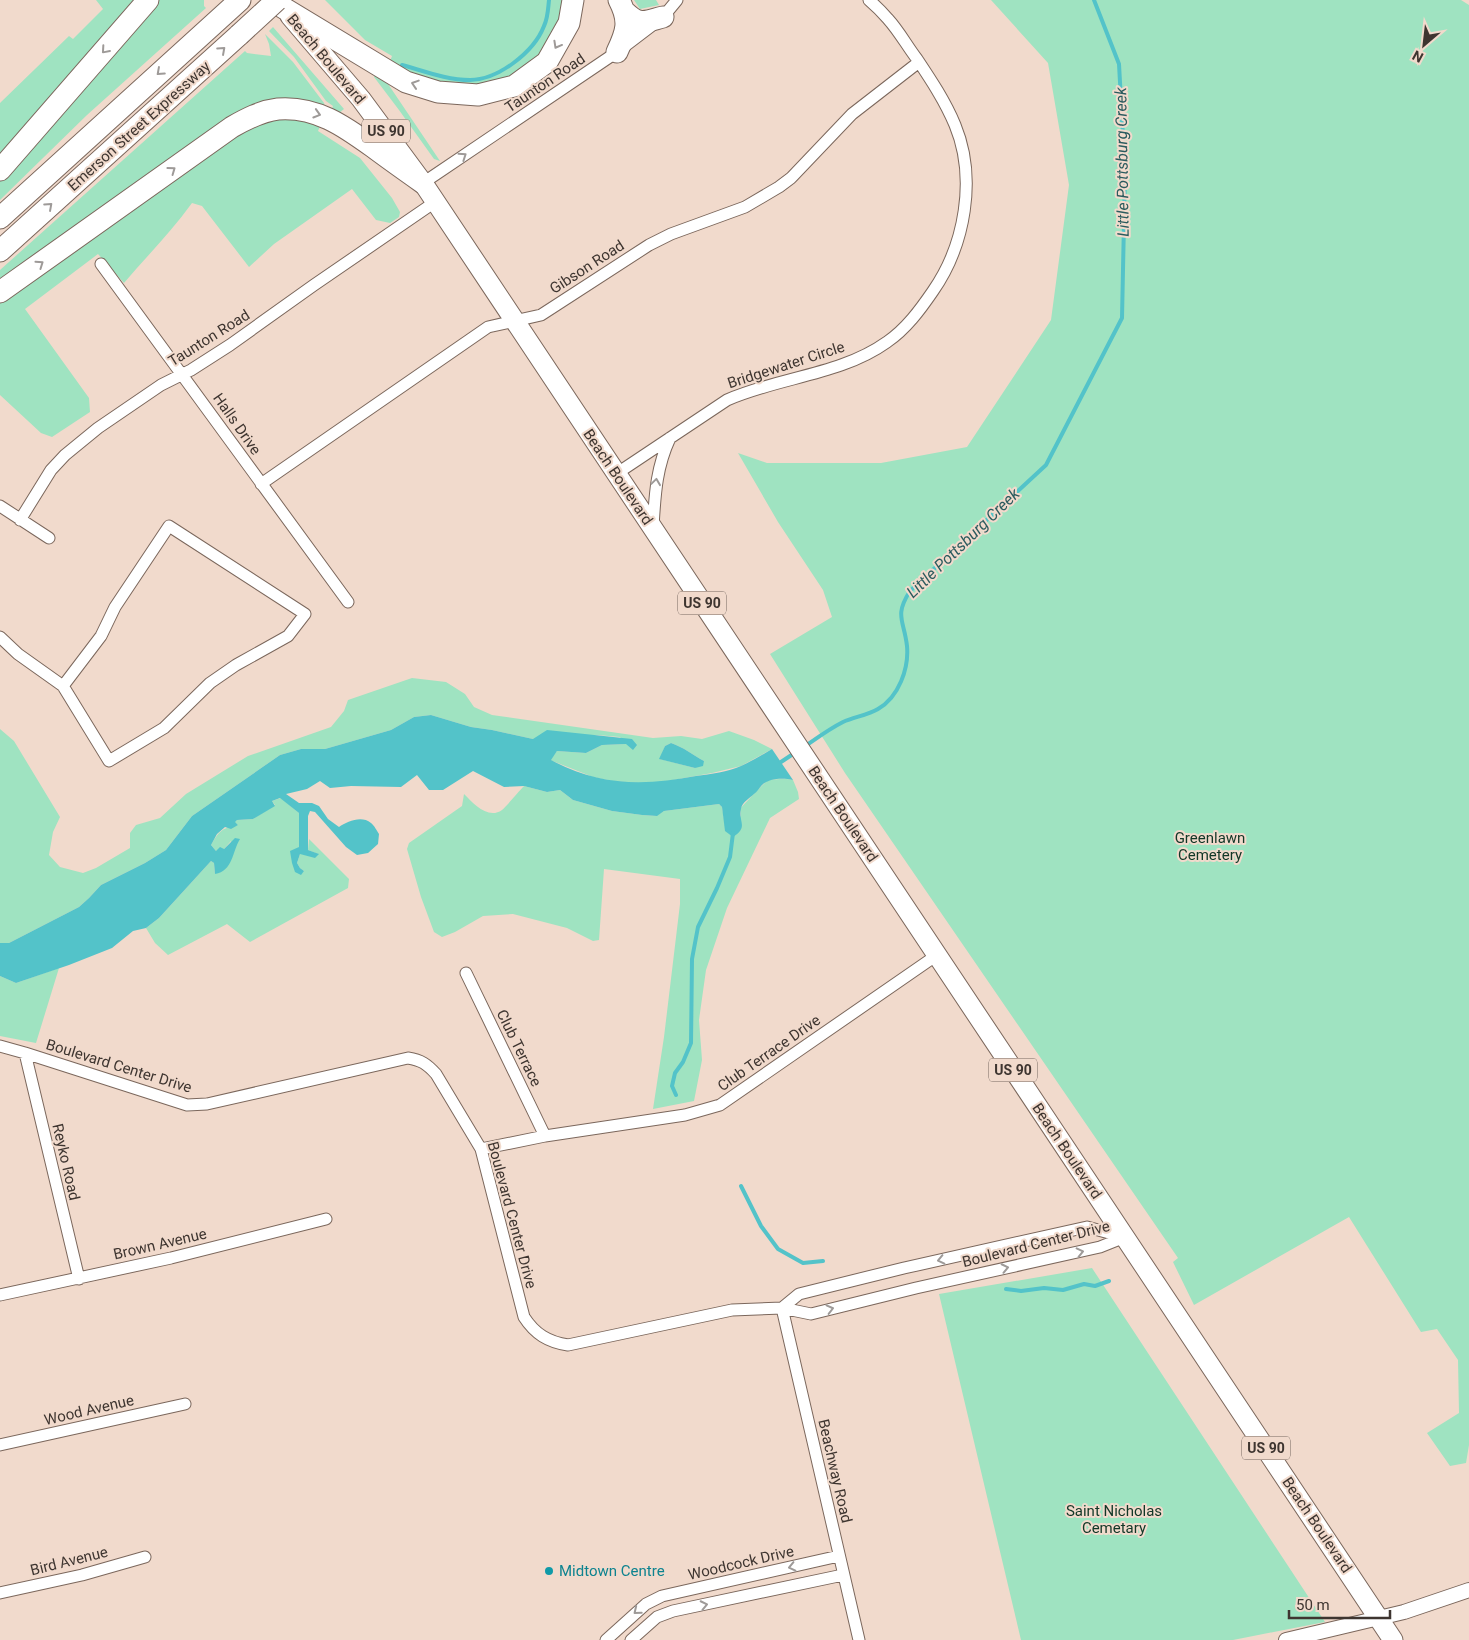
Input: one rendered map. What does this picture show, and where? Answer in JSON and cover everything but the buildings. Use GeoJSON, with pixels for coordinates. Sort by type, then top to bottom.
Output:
{"type":"FeatureCollection","features":[{"type":"Feature","properties":{"kind":"highway"},"geometry":{"type":"LineString","coordinates":[[0,170],[148,0]]}},
{"type":"Feature","properties":{"kind":"highway","name":"Emerson Street Expressway"},"geometry":{"type":"LineString","coordinates":[[0,218],[240,0]]}},
{"type":"Feature","properties":{"kind":"highway"},"geometry":{"type":"LineString","coordinates":[[278,2],[406,82],[438,92],[478,95],[514,86],[547,62],[569,23],[574,0]]}},
{"type":"Feature","properties":{"kind":"highway","name":"Emerson Street Expressway"},"geometry":{"type":"LineString","coordinates":[[0,251],[239,34],[278,2]]}},
{"type":"Feature","properties":{"kind":"highway","name":"Beach Boulevard"},"geometry":{"type":"LineString","coordinates":[[278,2],[361,99],[423,183],[1393,1640]]}},
{"type":"Feature","properties":{"kind":"highway"},"geometry":{"type":"LineString","coordinates":[[622,6],[634,20],[644,22],[663,17]]}},
{"type":"Feature","properties":{"kind":"highway"},"geometry":{"type":"LineString","coordinates":[[617,52],[627,26],[622,6]]}},
{"type":"Feature","properties":{"kind":"highway"},"geometry":{"type":"LineString","coordinates":[[0,292],[232,127],[262,113],[278,109],[295,110],[311,112],[326,117],[347,129],[423,183]]}},
{"type":"Feature","properties":{"kind":"street","name":"Taunton Road"},"geometry":{"type":"LineString","coordinates":[[423,183],[617,52],[663,17],[677,0]]}},
{"type":"Feature","properties":{"kind":"street","name":"Bridgewater Circle"},"geometry":{"type":"LineString","coordinates":[[616,474],[733,397],[837,366],[887,342],[906,326],[940,281],[952,256],[960,232],[965,203],[965,175],[962,151],[955,126],[937,89],[889,19],[869,0]]}},
{"type":"Feature","properties":{"kind":"street","name":"Gibson Road"},"geometry":{"type":"LineString","coordinates":[[261,484],[488,327],[541,315],[649,245],[671,234],[745,207],[779,187],[792,178],[852,114],[919,62]]}},
{"type":"Feature","properties":{"kind":"street","name":"Taunton Road"},"geometry":{"type":"LineString","coordinates":[[20,520],[50,470],[65,455],[107,421],[161,385],[183,374],[230,345],[435,202]]}},
{"type":"Feature","properties":{"kind":"street","name":"Halls Drive"},"geometry":{"type":"LineString","coordinates":[[101,264],[348,602]]}},
{"type":"Feature","properties":{"kind":"street"},"geometry":{"type":"LineString","coordinates":[[653,529],[658,469],[670,437]]}},
{"type":"Feature","properties":{"kind":"street"},"geometry":{"type":"LineString","coordinates":[[0,506],[49,538]]}},
{"type":"Feature","properties":{"kind":"street"},"geometry":{"type":"LineString","coordinates":[[0,637],[18,654],[63,686],[109,760],[164,728],[210,683],[236,665],[288,636],[298,626],[305,614],[169,526],[115,607],[101,636],[63,686]]}},
{"type":"Feature","properties":{"kind":"street","name":"Club Terrace Drive"},"geometry":{"type":"LineString","coordinates":[[481,1149],[545,1136],[686,1115],[720,1105],[937,955]]}},
{"type":"Feature","properties":{"kind":"street","name":"Club Terrace"},"geometry":{"type":"LineString","coordinates":[[466,973],[545,1136]]}},
{"type":"Feature","properties":{"kind":"street","name":"Boulevard Center Drive"},"geometry":{"type":"LineString","coordinates":[[0,1046],[187,1105],[207,1104],[408,1058],[419,1060],[428,1065],[436,1074],[481,1149],[524,1317],[532,1329],[555,1343],[568,1345],[732,1310],[782,1308],[811,1314],[916,1288],[1100,1247],[1125,1237]]}},
{"type":"Feature","properties":{"kind":"street","name":"Reyko Road"},"geometry":{"type":"LineString","coordinates":[[25,1053],[79,1279]]}},
{"type":"Feature","properties":{"kind":"street","name":"Brown Avenue"},"geometry":{"type":"LineString","coordinates":[[0,1295],[172,1258],[326,1219]]}},
{"type":"Feature","properties":{"kind":"street","name":"Boulevard Center Drive"},"geometry":{"type":"LineString","coordinates":[[782,1308],[799,1294],[904,1268],[1087,1227],[1125,1237]]}},
{"type":"Feature","properties":{"kind":"street","name":"Beachway Road"},"geometry":{"type":"LineString","coordinates":[[782,1308],[859,1640]]}},
{"type":"Feature","properties":{"kind":"street","name":"Wood Avenue"},"geometry":{"type":"LineString","coordinates":[[0,1446],[185,1404]]}},
{"type":"Feature","properties":{"kind":"street","name":"Woodcock Drive"},"geometry":{"type":"LineString","coordinates":[[606,1640],[646,1604],[662,1596],[839,1556]]}},
{"type":"Feature","properties":{"kind":"street","name":"Bird Avenue"},"geometry":{"type":"LineString","coordinates":[[0,1593],[82,1575],[145,1557]]}},
{"type":"Feature","properties":{"kind":"street"},"geometry":{"type":"LineString","coordinates":[[631,1640],[657,1617],[673,1611],[843,1575]]}},
{"type":"Feature","properties":{"kind":"street"},"geometry":{"type":"LineString","coordinates":[[1286,1640],[1379,1618],[1469,1590]]}},
{"type":"Feature","properties":{"kind":"green space"},"geometry":{"type":"Polygon","coordinates":[[[96,0],[138,0],[0,163],[0,103],[69,36],[73,39],[103,9],[96,0]]]}},
{"type":"Feature","properties":{"kind":"green space"},"geometry":{"type":"Polygon","coordinates":[[[156,0],[204,0],[206,8],[87,115],[0,200],[0,179],[156,0]]]}},
{"type":"Feature","properties":{"kind":"green space"},"geometry":{"type":"Polygon","coordinates":[[[325,0],[565,0],[563,13],[545,49],[517,75],[475,88],[432,82],[389,64],[392,56],[365,40],[325,0]]]}},
{"type":"Feature","properties":{"kind":"green space"},"geometry":{"type":"Polygon","coordinates":[[[634,0],[656,0],[659,5],[640,9],[634,0]]]}},
{"type":"Feature","properties":{"kind":"green space","name":"Greenlawn Cemetery"},"geometry":{"type":"Polygon","coordinates":[[[991,0],[1461,0],[1469,5],[1469,1445],[1466,1463],[1450,1466],[1427,1433],[1459,1413],[1458,1360],[1437,1329],[1421,1332],[1349,1217],[1194,1305],[1173,1262],[1178,1258],[845,773],[770,654],[832,617],[823,590],[778,522],[738,453],[767,463],[881,463],[967,447],[1051,320],[1069,185],[1048,63],[991,0]]]}},
{"type":"Feature","properties":{"kind":"green space"},"geometry":{"type":"Polygon","coordinates":[[[273,27],[344,109],[339,113],[331,111],[333,106],[326,101],[294,57],[269,31],[273,27]]]}},
{"type":"Feature","properties":{"kind":"green space"},"geometry":{"type":"Polygon","coordinates":[[[265,34],[293,62],[324,103],[325,107],[275,104],[0,286],[0,270],[245,51],[247,53],[271,56],[265,34]]]}},
{"type":"Feature","properties":{"kind":"green space"},"geometry":{"type":"Polygon","coordinates":[[[374,75],[384,78],[440,161],[434,159],[374,75]]]}},
{"type":"Feature","properties":{"kind":"green space"},"geometry":{"type":"Polygon","coordinates":[[[282,117],[321,124],[318,131],[360,158],[392,198],[400,212],[399,217],[390,223],[376,220],[352,189],[274,244],[249,267],[202,206],[192,203],[124,283],[98,254],[25,309],[89,398],[90,412],[52,437],[41,433],[0,395],[0,300],[245,129],[282,117]]]}},
{"type":"Feature","properties":{"kind":"green space"},"geometry":{"type":"Polygon","coordinates":[[[412,678],[446,682],[465,694],[474,707],[492,715],[653,738],[681,736],[702,739],[729,731],[772,749],[741,766],[712,773],[662,782],[612,781],[593,777],[550,760],[557,751],[586,753],[602,745],[626,744],[620,737],[597,735],[533,739],[471,727],[431,715],[414,717],[391,730],[325,749],[301,749],[280,755],[192,816],[166,850],[101,885],[79,907],[9,943],[0,943],[0,729],[14,741],[60,817],[53,832],[49,855],[60,867],[83,873],[96,868],[130,848],[130,833],[136,825],[160,818],[186,794],[248,756],[331,727],[344,711],[348,700],[412,678]],[[671,743],[665,746],[660,759],[695,768],[704,761],[684,749],[671,743]]]}},
{"type":"Feature","properties":{"kind":"green space"},"geometry":{"type":"Polygon","coordinates":[[[793,780],[799,799],[770,818],[727,908],[706,970],[699,1020],[702,1060],[694,1101],[653,1109],[664,1037],[680,904],[680,879],[604,869],[599,940],[593,941],[567,928],[513,914],[483,916],[442,937],[434,932],[421,897],[407,849],[409,843],[462,806],[464,794],[481,809],[491,813],[497,813],[502,810],[524,786],[547,792],[560,790],[573,800],[612,811],[642,815],[656,816],[664,811],[719,804],[722,807],[726,831],[741,816],[742,806],[767,781],[793,780]]]}},
{"type":"Feature","properties":{"kind":"green space"},"geometry":{"type":"Polygon","coordinates":[[[281,798],[299,813],[300,840],[295,872],[304,871],[297,863],[300,854],[318,854],[308,850],[309,839],[349,879],[348,888],[250,942],[227,924],[168,955],[155,943],[146,928],[159,918],[211,861],[214,863],[215,874],[227,863],[233,851],[231,841],[224,849],[216,851],[211,845],[219,833],[228,827],[238,825],[234,822],[237,820],[253,819],[275,805],[272,801],[281,798]]]}},
{"type":"Feature","properties":{"kind":"green space"},"geometry":{"type":"Polygon","coordinates":[[[59,968],[36,1043],[0,1036],[0,976],[16,983],[59,968]]]}},
{"type":"Feature","properties":{"kind":"green space","name":"Saint Nicholas Cemetary"},"geometry":{"type":"Polygon","coordinates":[[[1092,1268],[1325,1622],[1233,1640],[1021,1640],[939,1294],[1092,1268]]]}},
{"type":"Feature","properties":{"kind":"water"},"geometry":{"type":"Polygon","coordinates":[[[431,715],[471,727],[533,739],[547,730],[632,739],[637,745],[633,750],[626,744],[602,745],[586,753],[557,751],[551,760],[569,769],[604,779],[640,782],[719,773],[741,766],[772,749],[793,780],[777,779],[769,781],[746,800],[740,814],[741,830],[733,837],[725,831],[722,807],[719,804],[664,811],[657,816],[612,811],[573,800],[560,790],[547,792],[524,786],[504,787],[473,771],[443,790],[429,790],[417,775],[401,787],[351,786],[330,788],[320,781],[307,789],[286,794],[299,803],[312,803],[319,806],[328,819],[339,827],[359,819],[371,823],[379,834],[378,844],[368,853],[357,855],[346,847],[315,812],[310,811],[308,816],[308,850],[319,854],[315,858],[300,854],[297,863],[304,871],[301,875],[295,872],[290,851],[299,847],[299,813],[280,798],[272,801],[275,806],[253,819],[237,820],[235,822],[238,825],[231,829],[225,827],[217,834],[211,845],[216,851],[220,847],[224,849],[235,838],[240,839],[229,865],[221,872],[215,874],[214,863],[211,861],[159,918],[146,928],[133,931],[112,948],[16,983],[0,976],[0,943],[9,943],[79,907],[101,885],[166,850],[192,816],[280,755],[301,749],[325,749],[391,730],[414,717],[431,715]]]}},
{"type":"Feature","properties":{"kind":"water"},"geometry":{"type":"Polygon","coordinates":[[[671,743],[704,761],[703,766],[695,768],[659,759],[665,746],[671,743]]]}},
{"type":"Feature","properties":{"kind":"waterway"},"geometry":{"type":"LineString","coordinates":[[402,65],[461,80],[481,79],[492,75],[503,70],[524,55],[539,36],[548,13],[549,0]]}},
{"type":"Feature","properties":{"kind":"waterway","name":"Little Pottsburg Creek"},"geometry":{"type":"LineString","coordinates":[[804,747],[843,722],[878,709],[892,697],[901,681],[906,663],[907,646],[901,618],[905,599],[910,591],[1046,465],[1122,318],[1125,173],[1119,64],[1094,0]]}},
{"type":"Feature","properties":{"kind":"waterway","name":"Little Pottsburg Creek"},"geometry":{"type":"LineString","coordinates":[[781,762],[796,752]]}},
{"type":"Feature","properties":{"kind":"waterway"},"geometry":{"type":"LineString","coordinates":[[676,1095],[672,1086],[675,1073],[683,1062],[691,1043],[692,959],[698,927],[730,857],[733,833]]}},
{"type":"Feature","properties":{"kind":"waterway"},"geometry":{"type":"LineString","coordinates":[[741,1186],[761,1226],[778,1249],[803,1263],[823,1261]]}},
{"type":"Feature","properties":{"kind":"waterway"},"geometry":{"type":"LineString","coordinates":[[1006,1289],[1021,1291],[1044,1288],[1063,1290],[1084,1284],[1095,1286],[1109,1281]]}},
{"type":"Feature","properties":{"kind":"place","name":"Midtown Centre"},"geometry":{"type":"Point","coordinates":[549,1571]}}]}
